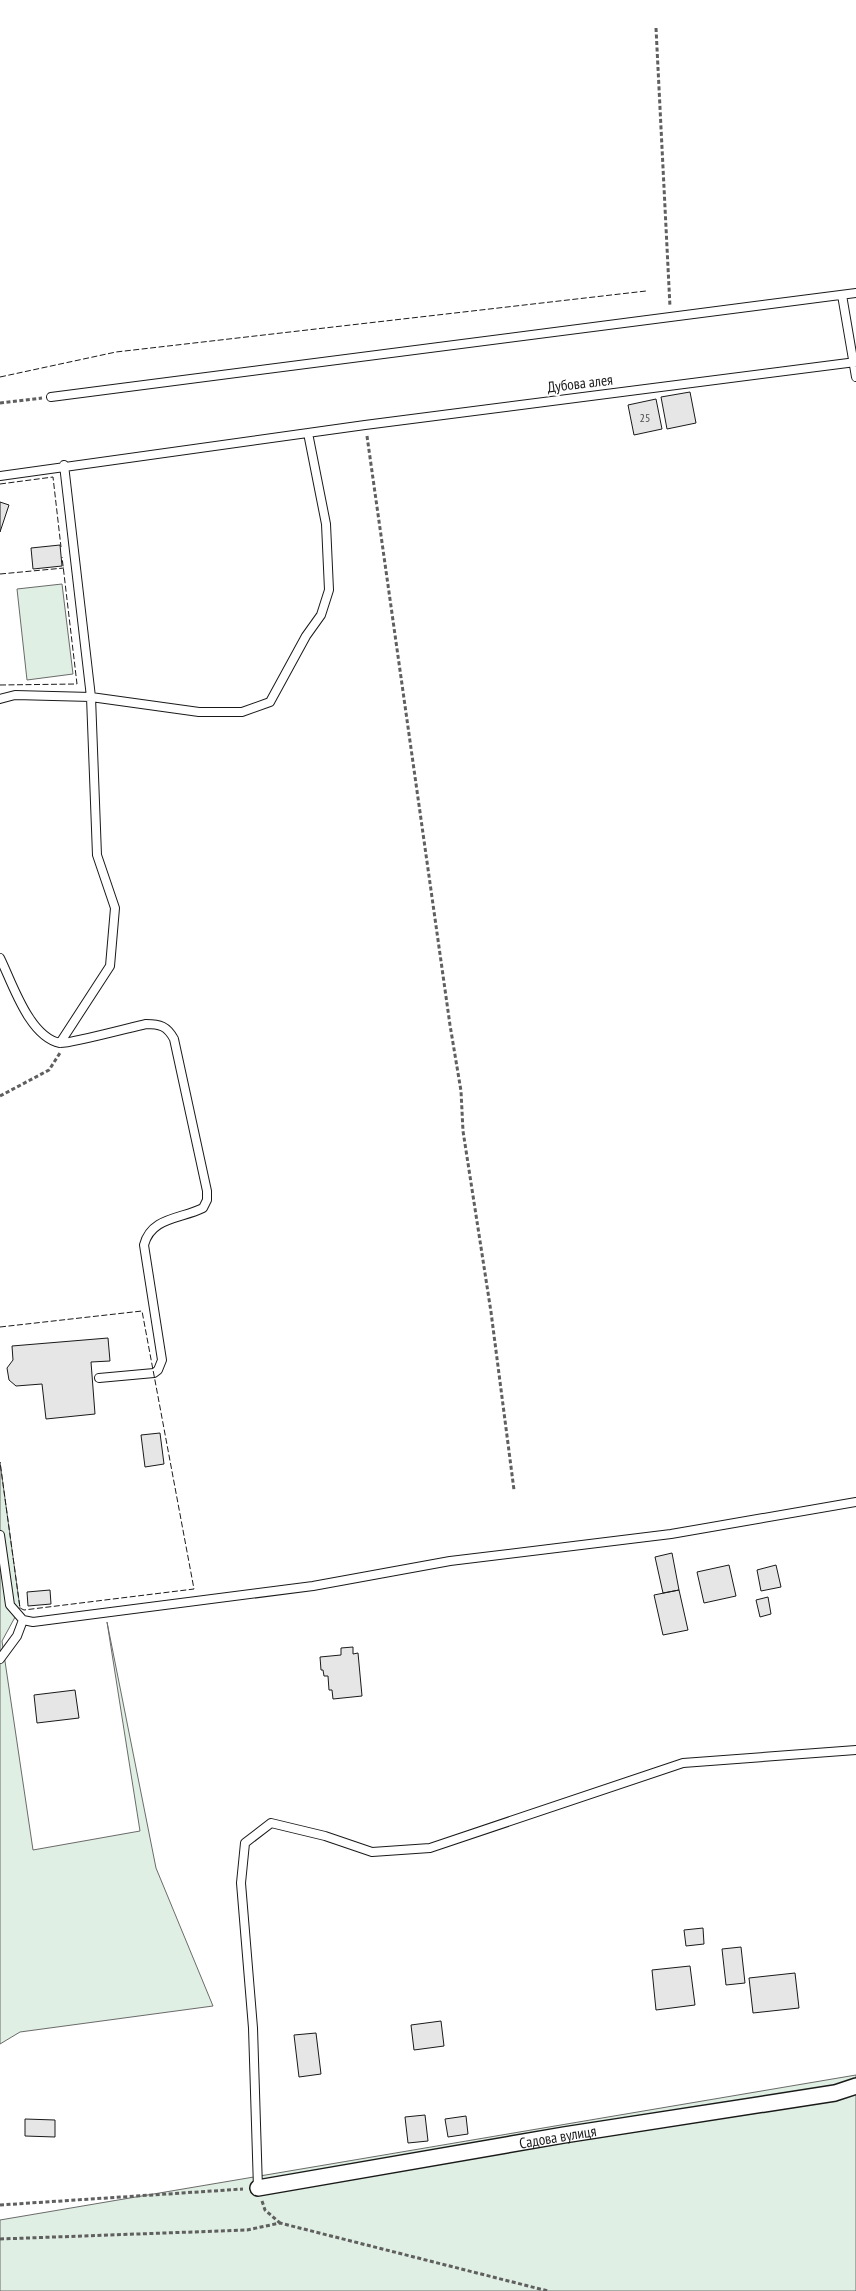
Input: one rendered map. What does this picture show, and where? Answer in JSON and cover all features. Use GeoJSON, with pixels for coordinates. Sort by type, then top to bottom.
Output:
{"type":"FeatureCollection","features":[{"type":"Feature","properties":{"kind":"street","name":"Садова вулиця"},"geometry":{"type":"LineString","coordinates":[[258,2188],[574,2134],[835,2093],[856,2086]]}},
{"type":"Feature","properties":{"kind":"lane"},"geometry":{"type":"LineString","coordinates":[[51,397],[856,294]]}},
{"type":"Feature","properties":{"kind":"lane"},"geometry":{"type":"LineString","coordinates":[[842,295],[855,362],[856,377]]}},
{"type":"Feature","properties":{"kind":"lane","name":"Дубова алея"},"geometry":{"type":"LineString","coordinates":[[0,476],[64,465],[855,362]]}},
{"type":"Feature","properties":{"kind":"lane"},"geometry":{"type":"LineString","coordinates":[[0,699],[16,695],[91,697],[199,712],[242,712],[270,702],[306,636],[322,615],[329,590],[326,524],[308,433]]}},
{"type":"Feature","properties":{"kind":"lane"},"geometry":{"type":"LineString","coordinates":[[60,1043],[110,966],[115,908],[97,855],[91,697],[64,465]]}},
{"type":"Feature","properties":{"kind":"lane"},"geometry":{"type":"LineString","coordinates":[[0,958],[27,1014],[42,1034],[60,1043],[146,1024],[158,1024],[169,1029],[174,1039],[207,1191],[207,1200],[203,1208],[152,1228],[147,1235],[144,1245],[162,1360],[158,1370],[99,1378]]}},
{"type":"Feature","properties":{"kind":"lane"},"geometry":{"type":"LineString","coordinates":[[0,1535],[10,1605],[24,1620],[32,1622],[313,1586],[450,1561],[671,1534],[856,1502]]}},
{"type":"Feature","properties":{"kind":"lane"},"geometry":{"type":"LineString","coordinates":[[0,1659],[17,1636],[24,1620]]}},
{"type":"Feature","properties":{"kind":"lane"},"geometry":{"type":"LineString","coordinates":[[258,2188],[254,2028],[241,1883],[245,1843],[271,1823],[325,1836],[372,1852],[430,1848],[683,1763],[856,1750]]}},
{"type":"Feature","properties":{"kind":"path"},"geometry":{"type":"LineString","coordinates":[[656,28],[671,317]]}},
{"type":"Feature","properties":{"kind":"path"},"geometry":{"type":"LineString","coordinates":[[0,403],[51,397]]}},
{"type":"Feature","properties":{"kind":"path"},"geometry":{"type":"LineString","coordinates":[[365,425],[450,1025],[462,1091],[463,1131],[491,1312],[514,1490]]}},
{"type":"Feature","properties":{"kind":"path"},"geometry":{"type":"LineString","coordinates":[[0,1096],[49,1070],[60,1055],[60,1043]]}},
{"type":"Feature","properties":{"kind":"path"},"geometry":{"type":"LineString","coordinates":[[0,2205],[258,2188],[265,2210],[280,2223]]}},
{"type":"Feature","properties":{"kind":"path"},"geometry":{"type":"LineString","coordinates":[[0,2239],[246,2230],[280,2223],[548,2291]]}},
{"type":"Feature","properties":{"kind":"green space"},"geometry":{"type":"Polygon","coordinates":[[[62,584],[73,674],[27,680],[17,589],[62,584]]]}},
{"type":"Feature","properties":{"kind":"green space"},"geometry":{"type":"Polygon","coordinates":[[[0,1462],[20,1608],[2,1641],[33,1850],[140,1831],[107,1622],[156,1868],[213,2006],[20,2032],[0,2044],[0,1462]]]}},
{"type":"Feature","properties":{"kind":"green space"},"geometry":{"type":"Polygon","coordinates":[[[856,2075],[856,2291],[0,2291],[0,2220],[856,2075]]]}},
{"type":"Feature","properties":{"kind":"building"},"geometry":{"type":"Polygon","coordinates":[[[690,392],[696,423],[667,429],[661,397],[690,392]]]}},
{"type":"Feature","properties":{"kind":"building"},"geometry":{"type":"Polygon","coordinates":[[[656,399],[662,429],[634,435],[628,405],[656,399]]]}},
{"type":"Feature","properties":{"kind":"building"},"geometry":{"type":"Polygon","coordinates":[[[0,502],[9,505],[0,532],[0,502]]]}},
{"type":"Feature","properties":{"kind":"building"},"geometry":{"type":"Polygon","coordinates":[[[60,545],[62,566],[33,569],[31,548],[60,545]]]}},
{"type":"Feature","properties":{"kind":"building"},"geometry":{"type":"Polygon","coordinates":[[[108,1338],[110,1361],[91,1362],[95,1414],[46,1419],[42,1384],[16,1386],[9,1380],[7,1368],[13,1360],[12,1346],[108,1338]]]}},
{"type":"Feature","properties":{"kind":"building"},"geometry":{"type":"Polygon","coordinates":[[[160,1433],[164,1464],[145,1467],[141,1435],[160,1433]]]}},
{"type":"Feature","properties":{"kind":"building"},"geometry":{"type":"Polygon","coordinates":[[[672,1553],[679,1590],[663,1593],[655,1557],[672,1553]]]}},
{"type":"Feature","properties":{"kind":"building"},"geometry":{"type":"Polygon","coordinates":[[[729,1565],[736,1596],[704,1603],[697,1572],[729,1565]]]}},
{"type":"Feature","properties":{"kind":"building"},"geometry":{"type":"Polygon","coordinates":[[[776,1565],[781,1587],[761,1591],[757,1570],[776,1565]]]}},
{"type":"Feature","properties":{"kind":"building"},"geometry":{"type":"Polygon","coordinates":[[[50,1590],[51,1604],[28,1606],[27,1592],[50,1590]]]}},
{"type":"Feature","properties":{"kind":"building"},"geometry":{"type":"Polygon","coordinates":[[[679,1590],[688,1630],[663,1635],[654,1595],[679,1590]]]}},
{"type":"Feature","properties":{"kind":"building"},"geometry":{"type":"Polygon","coordinates":[[[768,1597],[771,1614],[760,1617],[756,1600],[768,1597]]]}},
{"type":"Feature","properties":{"kind":"building"},"geometry":{"type":"Polygon","coordinates":[[[353,1647],[353,1654],[358,1653],[362,1696],[333,1699],[332,1690],[329,1690],[328,1676],[324,1676],[323,1670],[321,1670],[320,1657],[341,1655],[341,1648],[353,1647]]]}},
{"type":"Feature","properties":{"kind":"building"},"geometry":{"type":"Polygon","coordinates":[[[75,1690],[79,1718],[37,1723],[34,1695],[75,1690]]]}},
{"type":"Feature","properties":{"kind":"building"},"geometry":{"type":"Polygon","coordinates":[[[703,1928],[704,1944],[686,1946],[684,1930],[703,1928]]]}},
{"type":"Feature","properties":{"kind":"building"},"geometry":{"type":"Polygon","coordinates":[[[741,1947],[745,1983],[726,1985],[722,1949],[741,1947]]]}},
{"type":"Feature","properties":{"kind":"building"},"geometry":{"type":"Polygon","coordinates":[[[690,1966],[695,2005],[656,2010],[652,1970],[690,1966]]]}},
{"type":"Feature","properties":{"kind":"building"},"geometry":{"type":"Polygon","coordinates":[[[795,1973],[799,2008],[753,2013],[749,1978],[795,1973]]]}},
{"type":"Feature","properties":{"kind":"building"},"geometry":{"type":"Polygon","coordinates":[[[441,2021],[444,2046],[414,2050],[411,2025],[441,2021]]]}},
{"type":"Feature","properties":{"kind":"building"},"geometry":{"type":"Polygon","coordinates":[[[316,2033],[321,2074],[299,2077],[294,2035],[316,2033]]]}},
{"type":"Feature","properties":{"kind":"building"},"geometry":{"type":"Polygon","coordinates":[[[425,2115],[428,2141],[408,2143],[405,2117],[425,2115]]]}},
{"type":"Feature","properties":{"kind":"building"},"geometry":{"type":"Polygon","coordinates":[[[466,2116],[468,2134],[448,2137],[445,2119],[466,2116]]]}},
{"type":"Feature","properties":{"kind":"building"},"geometry":{"type":"Polygon","coordinates":[[[25,2119],[55,2120],[55,2137],[25,2136],[25,2119]]]}},
{"type":"Feature","properties":{"kind":"fence"},"geometry":{"type":"LineString","coordinates":[[0,377],[116,352],[646,291]]}},
{"type":"Feature","properties":{"kind":"fence"},"geometry":{"type":"LineString","coordinates":[[0,484],[53,477],[61,547]]}},
{"type":"Feature","properties":{"kind":"fence"},"geometry":{"type":"LineString","coordinates":[[0,685],[77,684],[62,557]]}},
{"type":"Feature","properties":{"kind":"fence"},"geometry":{"type":"LineString","coordinates":[[0,574],[64,568]]}},
{"type":"Feature","properties":{"kind":"fence"},"geometry":{"type":"LineString","coordinates":[[0,1327],[142,1311],[194,1589],[24,1610],[20,1608],[0,1462]]}}]}
